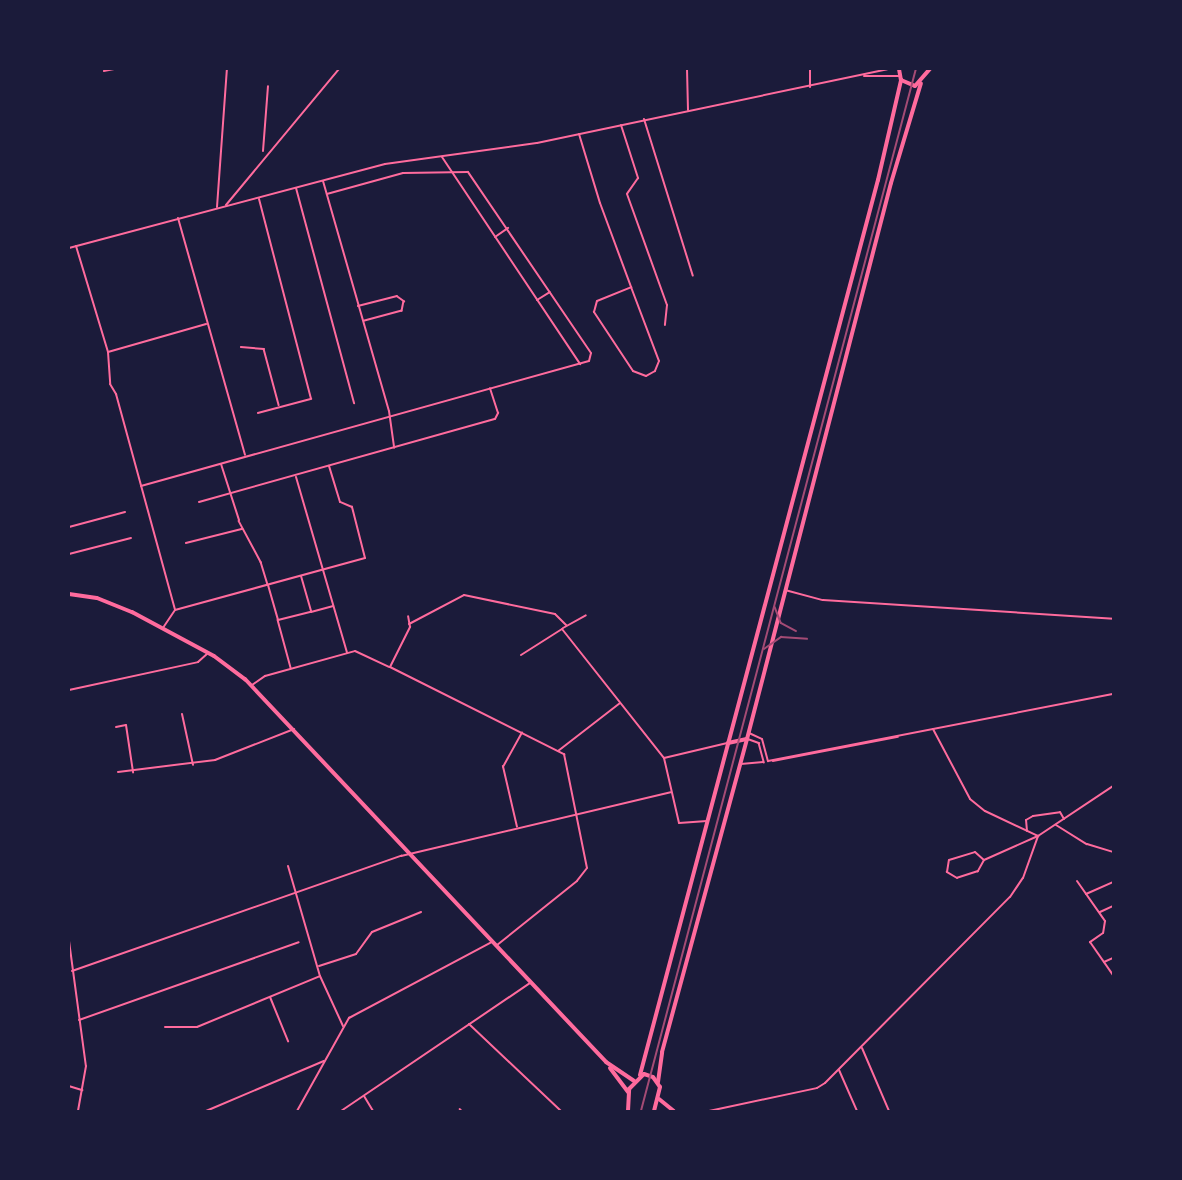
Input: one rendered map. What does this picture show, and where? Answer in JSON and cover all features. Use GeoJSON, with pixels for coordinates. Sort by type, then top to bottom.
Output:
{"type":"FeatureCollection","features":[{"type":"Feature","properties":{"kind":"main road"},"geometry":{"type":"LineString","coordinates":[[628,1111],[628,1092],[640,1075],[834,348],[901,78],[899,69]]}},
{"type":"Feature","properties":{"kind":"main road"},"geometry":{"type":"LineString","coordinates":[[654,1111],[659,1099],[658,1082],[664,1042],[749,733],[891,183],[921,83],[930,69]]}},
{"type":"Feature","properties":{"kind":"main road"},"geometry":{"type":"LineString","coordinates":[[901,78],[911,85],[921,83]]}},
{"type":"Feature","properties":{"kind":"main road"},"geometry":{"type":"LineString","coordinates":[[69,594],[111,603],[163,628],[208,653],[252,685],[606,1062],[628,1092]]}},
{"type":"Feature","properties":{"kind":"main road"},"geometry":{"type":"LineString","coordinates":[[727,743],[747,739]]}},
{"type":"Feature","properties":{"kind":"main road"},"geometry":{"type":"LineString","coordinates":[[606,1062],[634,1081]]}},
{"type":"Feature","properties":{"kind":"main road"},"geometry":{"type":"LineString","coordinates":[[640,1075],[650,1075],[658,1082]]}},
{"type":"Feature","properties":{"kind":"main road"},"geometry":{"type":"LineString","coordinates":[[659,1099],[674,1111]]}},
{"type":"Feature","properties":{"kind":"street"},"geometry":{"type":"LineString","coordinates":[[104,71],[114,69]]}},
{"type":"Feature","properties":{"kind":"street"},"geometry":{"type":"LineString","coordinates":[[217,208],[226,69]]}},
{"type":"Feature","properties":{"kind":"street"},"geometry":{"type":"LineString","coordinates":[[226,205],[339,69]]}},
{"type":"Feature","properties":{"kind":"street"},"geometry":{"type":"LineString","coordinates":[[687,69],[688,110]]}},
{"type":"Feature","properties":{"kind":"street"},"geometry":{"type":"LineString","coordinates":[[810,69],[810,87]]}},
{"type":"Feature","properties":{"kind":"street"},"geometry":{"type":"LineString","coordinates":[[69,248],[385,164],[579,134],[810,87],[885,69]]}},
{"type":"Feature","properties":{"kind":"street"},"geometry":{"type":"LineString","coordinates":[[861,76],[901,78]]}},
{"type":"Feature","properties":{"kind":"street"},"geometry":{"type":"LineString","coordinates":[[263,151],[268,86]]}},
{"type":"Feature","properties":{"kind":"street"},"geometry":{"type":"LineString","coordinates":[[644,119],[693,276]]}},
{"type":"Feature","properties":{"kind":"street"},"geometry":{"type":"LineString","coordinates":[[621,125],[638,178],[627,194],[667,305],[665,325]]}},
{"type":"Feature","properties":{"kind":"street"},"geometry":{"type":"LineString","coordinates":[[579,134],[600,203],[632,287],[658,362],[655,371],[646,376],[633,371],[594,312],[597,300],[632,287]]}},
{"type":"Feature","properties":{"kind":"street"},"geometry":{"type":"LineString","coordinates":[[442,157],[580,364]]}},
{"type":"Feature","properties":{"kind":"street"},"geometry":{"type":"LineString","coordinates":[[141,486],[590,361],[591,353],[473,175],[452,171],[403,173],[327,194]]}},
{"type":"Feature","properties":{"kind":"street"},"geometry":{"type":"LineString","coordinates":[[323,181],[389,416],[394,448]]}},
{"type":"Feature","properties":{"kind":"street"},"geometry":{"type":"LineString","coordinates":[[296,188],[354,403]]}},
{"type":"Feature","properties":{"kind":"street"},"geometry":{"type":"LineString","coordinates":[[258,198],[311,399],[258,413]]}},
{"type":"Feature","properties":{"kind":"street"},"geometry":{"type":"LineString","coordinates":[[178,218],[245,456]]}},
{"type":"Feature","properties":{"kind":"street"},"geometry":{"type":"LineString","coordinates":[[495,237],[508,228]]}},
{"type":"Feature","properties":{"kind":"street"},"geometry":{"type":"LineString","coordinates":[[76,246],[108,352],[110,384],[116,394],[175,610]]}},
{"type":"Feature","properties":{"kind":"street"},"geometry":{"type":"LineString","coordinates":[[537,300],[550,292]]}},
{"type":"Feature","properties":{"kind":"street"},"geometry":{"type":"LineString","coordinates":[[358,306],[397,296],[404,301],[402,311],[363,322]]}},
{"type":"Feature","properties":{"kind":"street"},"geometry":{"type":"LineString","coordinates":[[108,352],[207,324]]}},
{"type":"Feature","properties":{"kind":"street"},"geometry":{"type":"LineString","coordinates":[[241,347],[264,349],[279,407]]}},
{"type":"Feature","properties":{"kind":"street"},"geometry":{"type":"LineString","coordinates":[[199,502],[495,419],[498,413],[490,388]]}},
{"type":"Feature","properties":{"kind":"street"},"geometry":{"type":"LineString","coordinates":[[221,464],[239,520],[268,585],[291,669]]}},
{"type":"Feature","properties":{"kind":"street"},"geometry":{"type":"LineString","coordinates":[[163,628],[175,610],[365,558],[352,507],[340,502],[330,466]]}},
{"type":"Feature","properties":{"kind":"street"},"geometry":{"type":"LineString","coordinates":[[296,475],[347,653]]}},
{"type":"Feature","properties":{"kind":"street"},"geometry":{"type":"LineString","coordinates":[[69,526],[125,512]]}},
{"type":"Feature","properties":{"kind":"street"},"geometry":{"type":"LineString","coordinates":[[186,543],[243,528]]}},
{"type":"Feature","properties":{"kind":"street"},"geometry":{"type":"LineString","coordinates":[[69,554],[131,538]]}},
{"type":"Feature","properties":{"kind":"street"},"geometry":{"type":"LineString","coordinates":[[301,576],[311,612]]}},
{"type":"Feature","properties":{"kind":"street"},"geometry":{"type":"LineString","coordinates":[[785,590],[824,600],[1113,619]]}},
{"type":"Feature","properties":{"kind":"street"},"geometry":{"type":"LineString","coordinates":[[409,624],[464,595],[555,614],[566,625]]}},
{"type":"Feature","properties":{"kind":"street"},"geometry":{"type":"LineString","coordinates":[[278,620],[333,606]]}},
{"type":"Feature","properties":{"kind":"street"},"geometry":{"type":"LineString","coordinates":[[521,656],[566,625],[586,615]]}},
{"type":"Feature","properties":{"kind":"street"},"geometry":{"type":"LineString","coordinates":[[390,667],[409,624],[408,616]]}},
{"type":"Feature","properties":{"kind":"street"},"geometry":{"type":"LineString","coordinates":[[562,629],[664,758],[670,792],[682,825],[707,820]]}},
{"type":"Feature","properties":{"kind":"street"},"geometry":{"type":"LineString","coordinates":[[252,685],[265,676],[347,653],[360,652],[564,754],[588,860],[583,875],[494,944],[349,1018],[297,1111]]}},
{"type":"Feature","properties":{"kind":"street"},"geometry":{"type":"LineString","coordinates":[[69,690],[198,662],[208,653]]}},
{"type":"Feature","properties":{"kind":"street"},"geometry":{"type":"LineString","coordinates":[[764,762],[1113,694]]}},
{"type":"Feature","properties":{"kind":"street"},"geometry":{"type":"LineString","coordinates":[[557,751],[620,703]]}},
{"type":"Feature","properties":{"kind":"street"},"geometry":{"type":"LineString","coordinates":[[182,714],[193,765]]}},
{"type":"Feature","properties":{"kind":"street"},"geometry":{"type":"LineString","coordinates":[[116,727],[126,725],[133,771]]}},
{"type":"Feature","properties":{"kind":"street"},"geometry":{"type":"LineString","coordinates":[[118,772],[193,765],[294,729]]}},
{"type":"Feature","properties":{"kind":"street"},"geometry":{"type":"LineString","coordinates":[[740,763],[764,762],[933,729]]}},
{"type":"Feature","properties":{"kind":"street"},"geometry":{"type":"LineString","coordinates":[[933,729],[970,799],[985,811],[1038,836]]}},
{"type":"Feature","properties":{"kind":"street"},"geometry":{"type":"LineString","coordinates":[[518,828],[504,768],[522,733]]}},
{"type":"Feature","properties":{"kind":"street"},"geometry":{"type":"LineString","coordinates":[[749,733],[762,739],[768,761]]}},
{"type":"Feature","properties":{"kind":"street"},"geometry":{"type":"LineString","coordinates":[[747,739],[759,742],[764,762]]}},
{"type":"Feature","properties":{"kind":"street"},"geometry":{"type":"LineString","coordinates":[[664,758],[727,743]]}},
{"type":"Feature","properties":{"kind":"street"},"geometry":{"type":"LineString","coordinates":[[984,860],[973,852],[953,857],[946,867],[950,875],[957,878],[978,871],[984,860],[1038,836],[1113,786]]}},
{"type":"Feature","properties":{"kind":"street"},"geometry":{"type":"LineString","coordinates":[[72,971],[411,854],[670,792]]}},
{"type":"Feature","properties":{"kind":"street"},"geometry":{"type":"LineString","coordinates":[[1028,831],[1026,820],[1033,816],[1060,812],[1064,819]]}},
{"type":"Feature","properties":{"kind":"street"},"geometry":{"type":"LineString","coordinates":[[1056,825],[1094,848],[1113,852]]}},
{"type":"Feature","properties":{"kind":"street"},"geometry":{"type":"LineString","coordinates":[[709,1111],[816,1088],[839,1070],[1010,897],[1023,878],[1038,836]]}},
{"type":"Feature","properties":{"kind":"street"},"geometry":{"type":"LineString","coordinates":[[288,866],[319,966],[320,976],[343,1026]]}},
{"type":"Feature","properties":{"kind":"street"},"geometry":{"type":"LineString","coordinates":[[1077,881],[1105,921],[1104,931],[1090,942],[1113,975]]}},
{"type":"Feature","properties":{"kind":"street"},"geometry":{"type":"LineString","coordinates":[[1086,894],[1113,882]]}},
{"type":"Feature","properties":{"kind":"street"},"geometry":{"type":"LineString","coordinates":[[1100,912],[1113,906]]}},
{"type":"Feature","properties":{"kind":"street"},"geometry":{"type":"LineString","coordinates":[[319,966],[356,954],[372,932],[421,912]]}},
{"type":"Feature","properties":{"kind":"street"},"geometry":{"type":"LineString","coordinates":[[69,941],[86,1066],[78,1111]]}},
{"type":"Feature","properties":{"kind":"street"},"geometry":{"type":"LineString","coordinates":[[79,1020],[299,942]]}},
{"type":"Feature","properties":{"kind":"street"},"geometry":{"type":"LineString","coordinates":[[1104,962],[1113,958]]}},
{"type":"Feature","properties":{"kind":"street"},"geometry":{"type":"LineString","coordinates":[[165,1027],[197,1027],[320,976]]}},
{"type":"Feature","properties":{"kind":"street"},"geometry":{"type":"LineString","coordinates":[[341,1111],[530,983]]}},
{"type":"Feature","properties":{"kind":"street"},"geometry":{"type":"LineString","coordinates":[[270,997],[288,1041]]}},
{"type":"Feature","properties":{"kind":"street"},"geometry":{"type":"LineString","coordinates":[[469,1024],[561,1111]]}},
{"type":"Feature","properties":{"kind":"street"},"geometry":{"type":"LineString","coordinates":[[862,1048],[889,1111]]}},
{"type":"Feature","properties":{"kind":"street"},"geometry":{"type":"LineString","coordinates":[[206,1111],[324,1061]]}},
{"type":"Feature","properties":{"kind":"street"},"geometry":{"type":"LineString","coordinates":[[839,1070],[857,1111]]}},
{"type":"Feature","properties":{"kind":"street"},"geometry":{"type":"LineString","coordinates":[[69,1086],[82,1090]]}},
{"type":"Feature","properties":{"kind":"street"},"geometry":{"type":"LineString","coordinates":[[364,1096],[373,1111]]}},
{"type":"Feature","properties":{"kind":"tram line"},"geometry":{"type":"LineString","coordinates":[[641,1111],[916,69]]}},
{"type":"Feature","properties":{"kind":"tram line"},"geometry":{"type":"LineString","coordinates":[[775,607],[781,623],[796,631]]}},
{"type":"Feature","properties":{"kind":"tram line"},"geometry":{"type":"LineString","coordinates":[[764,649],[781,637],[807,639]]}}]}
